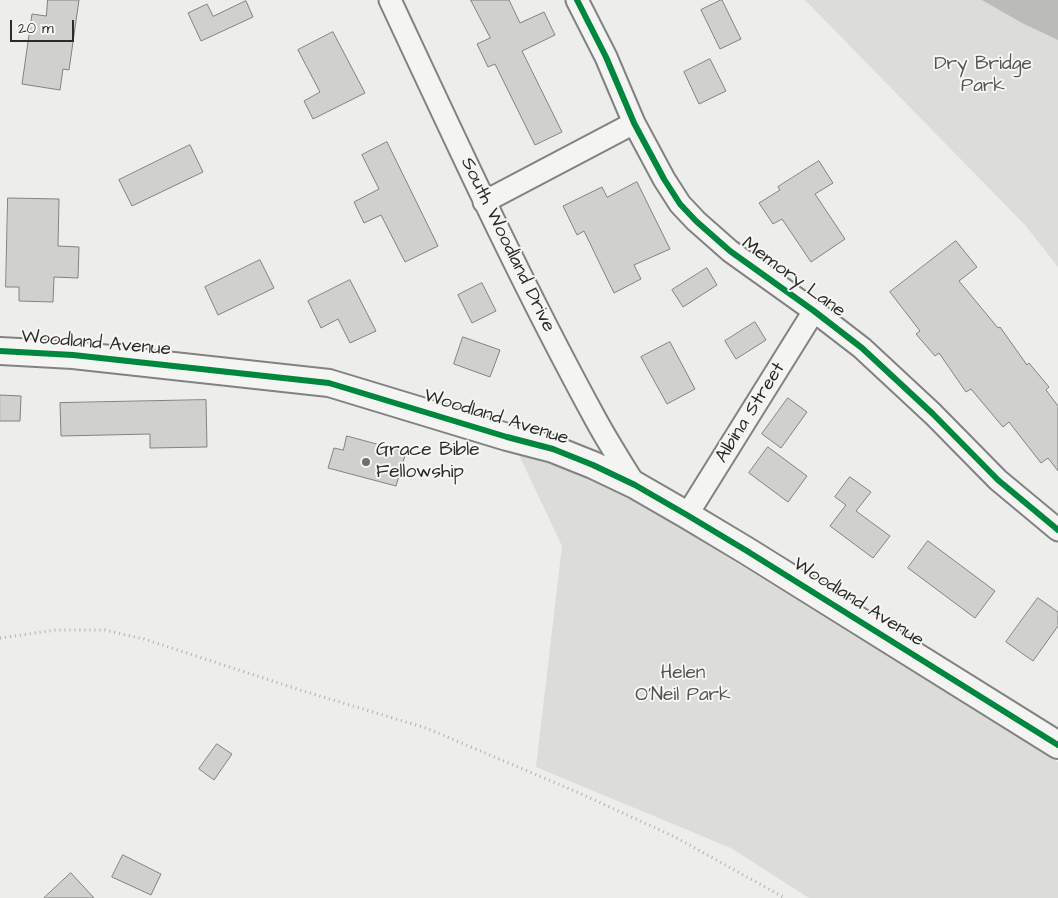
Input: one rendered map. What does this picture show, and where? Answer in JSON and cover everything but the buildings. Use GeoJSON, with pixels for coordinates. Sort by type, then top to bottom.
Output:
{"type":"FeatureCollection","features":[{"type":"Feature","properties":{"kind":"street","name":"South Woodland Drive"},"geometry":{"type":"LineString","coordinates":[[390,0],[484,202],[597,422],[635,485]]}},
{"type":"Feature","properties":{"kind":"street","name":"Memory Lane"},"geometry":{"type":"LineString","coordinates":[[578,0],[606,57],[634,123],[664,179],[680,204],[730,251],[862,348],[933,414],[998,480],[1058,530]]}},
{"type":"Feature","properties":{"kind":"street"},"geometry":{"type":"LineString","coordinates":[[484,202],[634,123]]}},
{"type":"Feature","properties":{"kind":"street","name":"Albina Street"},"geometry":{"type":"LineString","coordinates":[[687,515],[814,311]]}},
{"type":"Feature","properties":{"kind":"street","name":"Woodland Avenue"},"geometry":{"type":"LineString","coordinates":[[0,351],[73,354],[329,383],[506,437],[553,449],[635,485],[687,515],[1058,746]]}},
{"type":"Feature","properties":{"kind":"path"},"geometry":{"type":"LineString","coordinates":[[0,638],[56,630],[104,630],[144,639],[300,690],[426,728],[577,792],[675,837],[785,898]]}},
{"type":"Feature","properties":{"kind":"green space","name":"Dry Bridge Park"},"geometry":{"type":"Polygon","coordinates":[[[805,0],[1058,0],[1058,267],[1025,225],[805,0]]]}},
{"type":"Feature","properties":{"kind":"green space","name":"Helen O'Neil Park"},"geometry":{"type":"Polygon","coordinates":[[[518,453],[581,475],[648,508],[1058,762],[1058,898],[809,898],[731,848],[536,767],[562,546],[518,453]]]}},
{"type":"Feature","properties":{"kind":"shaded area"},"geometry":{"type":"Polygon","coordinates":[[[982,0],[1058,0],[1058,40],[1022,23],[982,0]]]}},
{"type":"Feature","properties":{"kind":"cycle path"},"geometry":{"type":"LineString","coordinates":[[577,0],[606,57],[634,123],[664,179],[680,204],[730,251],[862,348],[933,414],[998,480],[1058,530]]}},
{"type":"Feature","properties":{"kind":"cycle path"},"geometry":{"type":"LineString","coordinates":[[0,351],[73,355],[329,383],[553,449],[635,485],[687,515],[1058,745]]}},
{"type":"Feature","properties":{"kind":"place","name":"Grace Bible Fellowship"},"geometry":{"type":"Point","coordinates":[366,462]}}]}
